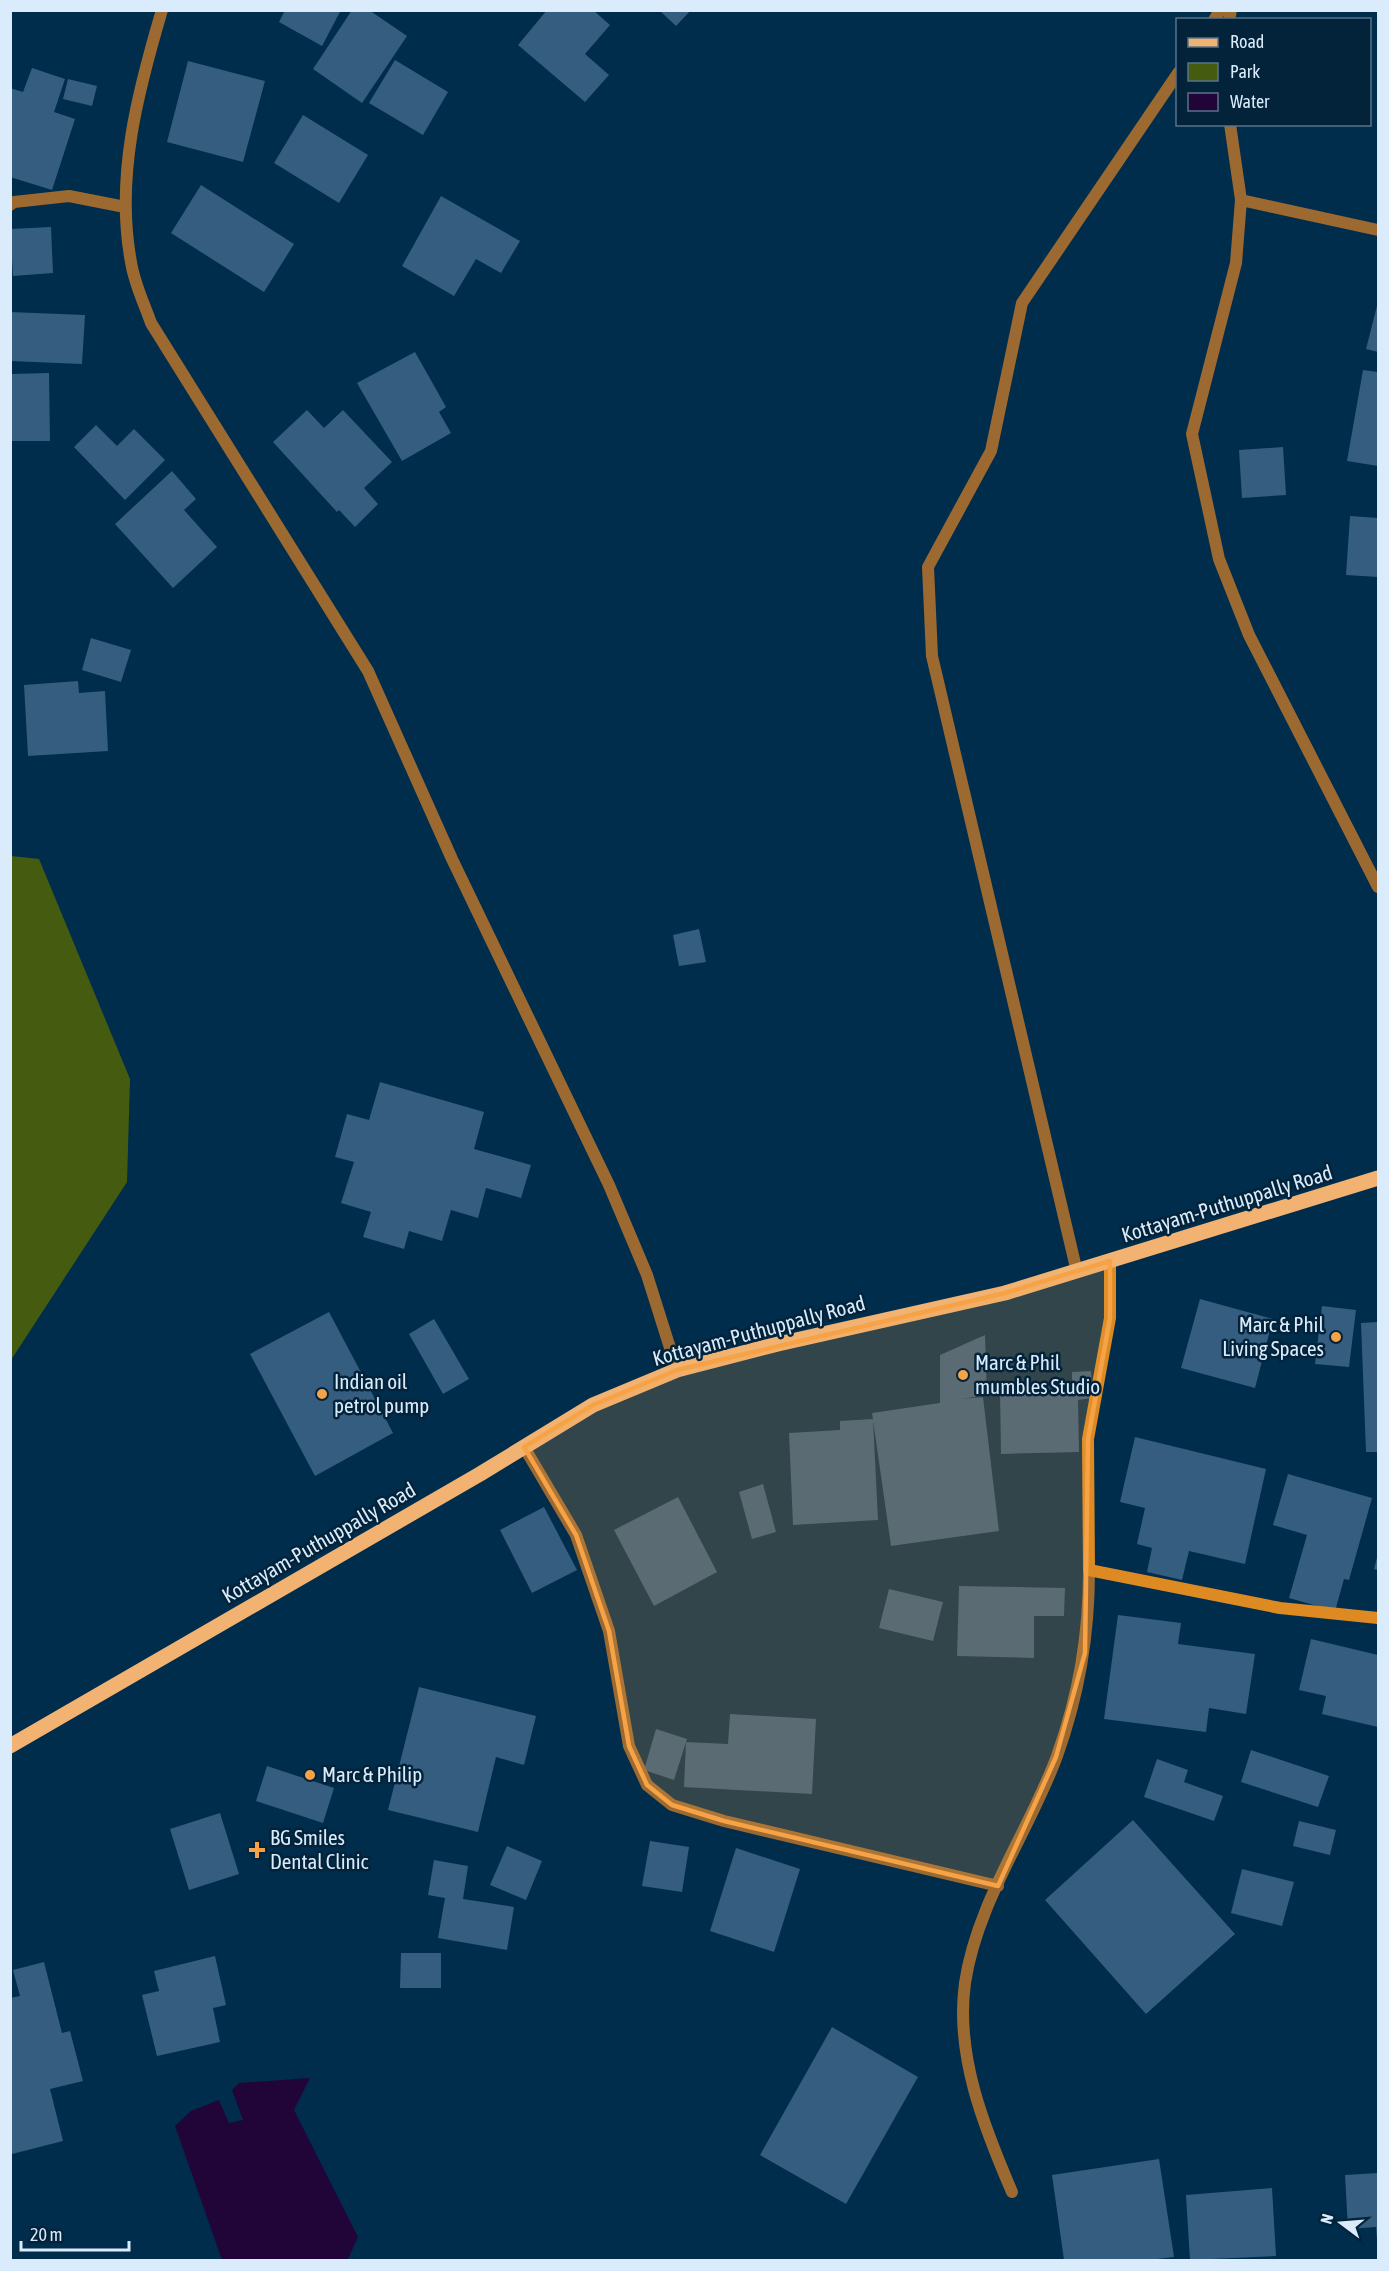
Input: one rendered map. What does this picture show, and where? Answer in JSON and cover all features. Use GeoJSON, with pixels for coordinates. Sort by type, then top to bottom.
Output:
{"type":"FeatureCollection","features":[{"type":"Feature","properties":{"kind":"main road","name":"Kottayam-Puthuppally Road"},"geometry":{"type":"LineString","coordinates":[[10,1746],[594,1405],[676,1370],[1005,1293],[1378,1178]]}},
{"type":"Feature","properties":{"kind":"street"},"geometry":{"type":"LineString","coordinates":[[162,10],[145,68],[129,142],[126,207],[131,264],[151,323],[368,671],[452,859],[609,1185],[647,1275],[676,1370]]}},
{"type":"Feature","properties":{"kind":"street"},"geometry":{"type":"LineString","coordinates":[[1077,1272],[932,656],[928,567],[991,451],[1022,303],[1176,77]]}},
{"type":"Feature","properties":{"kind":"street"},"geometry":{"type":"LineString","coordinates":[[1230,126],[1241,200],[1236,263],[1192,434],[1219,559],[1249,635],[1378,886]]}},
{"type":"Feature","properties":{"kind":"street"},"geometry":{"type":"LineString","coordinates":[[10,205],[14,202],[69,196],[126,207]]}},
{"type":"Feature","properties":{"kind":"street"},"geometry":{"type":"LineString","coordinates":[[1241,200],[1378,230]]}},
{"type":"Feature","properties":{"kind":"street"},"geometry":{"type":"LineString","coordinates":[[1012,2192],[981,2120],[964,2040],[965,1984],[976,1935],[1056,1757],[1086,1653],[1089,1570],[1088,1439],[1110,1318],[1110,1261]]}},
{"type":"Feature","properties":{"kind":"street"},"geometry":{"type":"LineString","coordinates":[[524,1447],[576,1535],[609,1631],[629,1746],[647,1785],[672,1805],[724,1821],[998,1886]]}},
{"type":"Feature","properties":{"kind":"street"},"geometry":{"type":"LineString","coordinates":[[1089,1570],[1280,1608],[1378,1618]]}},
{"type":"Feature","properties":{"kind":"highlighted area"},"geometry":{"type":"Polygon","coordinates":[[[1110,1261],[1110,1318],[1088,1439],[1085,1653],[1056,1757],[998,1886],[724,1821],[672,1805],[647,1785],[629,1746],[609,1631],[576,1535],[524,1447],[593,1405],[677,1370],[1005,1293],[1110,1261]]]}},
{"type":"Feature","properties":{"kind":"green space"},"geometry":{"type":"Polygon","coordinates":[[[11,856],[39,859],[130,1079],[127,1182],[11,1360],[11,856]]]}},
{"type":"Feature","properties":{"kind":"water"},"geometry":{"type":"Polygon","coordinates":[[[310,2078],[294,2110],[358,2237],[348,2259],[222,2260],[175,2126],[191,2111],[219,2100],[229,2123],[243,2120],[232,2090],[239,2083],[310,2078]]]}},
{"type":"Feature","properties":{"kind":"building"},"geometry":{"type":"Polygon","coordinates":[[[285,10],[341,10],[322,46],[279,22],[285,10]]]}},
{"type":"Feature","properties":{"kind":"building"},"geometry":{"type":"Polygon","coordinates":[[[352,10],[369,10],[407,36],[362,103],[313,69],[352,10]]]}},
{"type":"Feature","properties":{"kind":"building"},"geometry":{"type":"Polygon","coordinates":[[[547,10],[593,10],[610,25],[585,54],[609,75],[585,102],[518,45],[547,10]]]}},
{"type":"Feature","properties":{"kind":"building"},"geometry":{"type":"Polygon","coordinates":[[[659,10],[691,10],[676,26],[659,10]]]}},
{"type":"Feature","properties":{"kind":"building"},"geometry":{"type":"Polygon","coordinates":[[[395,60],[448,92],[423,135],[369,103],[395,60]]]}},
{"type":"Feature","properties":{"kind":"building"},"geometry":{"type":"Polygon","coordinates":[[[188,61],[265,81],[243,162],[167,142],[188,61]]]}},
{"type":"Feature","properties":{"kind":"building"},"geometry":{"type":"Polygon","coordinates":[[[32,68],[65,79],[54,112],[75,119],[52,190],[10,177],[10,88],[23,92],[32,68]]]}},
{"type":"Feature","properties":{"kind":"building"},"geometry":{"type":"Polygon","coordinates":[[[68,79],[97,86],[92,106],[63,99],[68,79]]]}},
{"type":"Feature","properties":{"kind":"building"},"geometry":{"type":"Polygon","coordinates":[[[303,115],[368,155],[339,203],[274,163],[303,115]]]}},
{"type":"Feature","properties":{"kind":"building"},"geometry":{"type":"Polygon","coordinates":[[[201,185],[294,244],[264,292],[171,233],[201,185]]]}},
{"type":"Feature","properties":{"kind":"building"},"geometry":{"type":"Polygon","coordinates":[[[441,196],[520,241],[501,273],[476,259],[454,296],[402,266],[441,196]]]}},
{"type":"Feature","properties":{"kind":"building"},"geometry":{"type":"Polygon","coordinates":[[[51,227],[53,273],[13,276],[10,229],[51,227]]]}},
{"type":"Feature","properties":{"kind":"building"},"geometry":{"type":"Polygon","coordinates":[[[1378,302],[1378,352],[1366,349],[1378,302]]]}},
{"type":"Feature","properties":{"kind":"building"},"geometry":{"type":"Polygon","coordinates":[[[10,312],[85,315],[82,364],[10,361],[10,312]]]}},
{"type":"Feature","properties":{"kind":"building"},"geometry":{"type":"Polygon","coordinates":[[[415,352],[446,407],[439,412],[451,433],[402,461],[357,383],[415,352]]]}},
{"type":"Feature","properties":{"kind":"building"},"geometry":{"type":"Polygon","coordinates":[[[1363,370],[1378,372],[1378,466],[1347,461],[1363,370]]]}},
{"type":"Feature","properties":{"kind":"building"},"geometry":{"type":"Polygon","coordinates":[[[49,373],[50,441],[12,441],[12,374],[49,373]]]}},
{"type":"Feature","properties":{"kind":"building"},"geometry":{"type":"Polygon","coordinates":[[[307,410],[324,428],[343,410],[392,462],[364,488],[378,504],[355,527],[339,510],[337,512],[273,442],[307,410]]]}},
{"type":"Feature","properties":{"kind":"building"},"geometry":{"type":"Polygon","coordinates":[[[96,425],[117,446],[134,429],[165,460],[125,500],[74,447],[96,425]]]}},
{"type":"Feature","properties":{"kind":"building"},"geometry":{"type":"Polygon","coordinates":[[[1283,447],[1286,495],[1242,498],[1239,450],[1283,447]]]}},
{"type":"Feature","properties":{"kind":"building"},"geometry":{"type":"Polygon","coordinates":[[[172,471],[196,499],[184,510],[217,547],[173,588],[115,524],[172,471]]]}},
{"type":"Feature","properties":{"kind":"building"},"geometry":{"type":"Polygon","coordinates":[[[1350,516],[1378,518],[1378,577],[1346,575],[1350,516]]]}},
{"type":"Feature","properties":{"kind":"building"},"geometry":{"type":"Polygon","coordinates":[[[91,638],[131,650],[121,682],[82,670],[91,638]]]}},
{"type":"Feature","properties":{"kind":"building"},"geometry":{"type":"Polygon","coordinates":[[[78,681],[79,693],[105,691],[108,751],[28,756],[24,685],[78,681]]]}},
{"type":"Feature","properties":{"kind":"building"},"geometry":{"type":"Polygon","coordinates":[[[699,929],[706,962],[679,966],[673,935],[699,929]]]}},
{"type":"Feature","properties":{"kind":"building"},"geometry":{"type":"Polygon","coordinates":[[[380,1082],[484,1112],[474,1149],[531,1165],[521,1198],[486,1188],[478,1218],[451,1210],[442,1241],[409,1231],[404,1249],[363,1237],[371,1212],[341,1203],[354,1162],[335,1157],[347,1114],[369,1120],[380,1082]]]}},
{"type":"Feature","properties":{"kind":"building"},"geometry":{"type":"Polygon","coordinates":[[[1200,1299],[1273,1319],[1255,1388],[1181,1368],[1200,1299]]]}},
{"type":"Feature","properties":{"kind":"building","name":"Marc & Phil Living Spaces"},"geometry":{"type":"Polygon","coordinates":[[[1322,1306],[1356,1310],[1349,1367],[1315,1364],[1322,1306]]]}},
{"type":"Feature","properties":{"kind":"building","name":"Indian oil petrol pump"},"geometry":{"type":"Polygon","coordinates":[[[329,1312],[393,1433],[315,1476],[250,1354],[329,1312]]]}},
{"type":"Feature","properties":{"kind":"building"},"geometry":{"type":"Polygon","coordinates":[[[434,1319],[469,1379],[443,1394],[409,1334],[434,1319]]]}},
{"type":"Feature","properties":{"kind":"building"},"geometry":{"type":"Polygon","coordinates":[[[1378,1322],[1378,1452],[1366,1452],[1361,1323],[1378,1322]]]}},
{"type":"Feature","properties":{"kind":"building"},"geometry":{"type":"Polygon","coordinates":[[[985,1335],[987,1395],[962,1399],[983,1397],[999,1531],[891,1546],[872,1413],[940,1403],[940,1355],[985,1335]]]}},
{"type":"Feature","properties":{"kind":"building"},"geometry":{"type":"Polygon","coordinates":[[[1091,1371],[1092,1398],[1078,1400],[1079,1452],[1001,1454],[1000,1392],[1072,1389],[1072,1372],[1091,1371]]]}},
{"type":"Feature","properties":{"kind":"building"},"geometry":{"type":"Polygon","coordinates":[[[873,1419],[878,1520],[793,1525],[789,1433],[840,1430],[840,1421],[873,1419]]]}},
{"type":"Feature","properties":{"kind":"building"},"geometry":{"type":"Polygon","coordinates":[[[1135,1437],[1266,1469],[1245,1564],[1189,1551],[1182,1580],[1147,1572],[1152,1548],[1137,1544],[1145,1508],[1120,1502],[1135,1437]]]}},
{"type":"Feature","properties":{"kind":"building"},"geometry":{"type":"Polygon","coordinates":[[[1288,1474],[1372,1498],[1349,1580],[1344,1579],[1335,1611],[1289,1598],[1307,1535],[1273,1525],[1288,1474]]]}},
{"type":"Feature","properties":{"kind":"building"},"geometry":{"type":"Polygon","coordinates":[[[763,1484],[776,1532],[752,1539],[739,1492],[763,1484]]]}},
{"type":"Feature","properties":{"kind":"building"},"geometry":{"type":"Polygon","coordinates":[[[678,1497],[717,1572],[654,1606],[614,1530],[678,1497]]]}},
{"type":"Feature","properties":{"kind":"building"},"geometry":{"type":"Polygon","coordinates":[[[544,1507],[577,1570],[532,1593],[500,1530],[544,1507]]]}},
{"type":"Feature","properties":{"kind":"building"},"geometry":{"type":"Polygon","coordinates":[[[1378,1554],[1378,1570],[1374,1569],[1378,1554]]]}},
{"type":"Feature","properties":{"kind":"building"},"geometry":{"type":"Polygon","coordinates":[[[959,1586],[1065,1588],[1064,1616],[1034,1616],[1034,1658],[957,1656],[959,1586]]]}},
{"type":"Feature","properties":{"kind":"building"},"geometry":{"type":"Polygon","coordinates":[[[889,1589],[943,1602],[933,1641],[879,1628],[889,1589]]]}},
{"type":"Feature","properties":{"kind":"building"},"geometry":{"type":"Polygon","coordinates":[[[1118,1615],[1181,1623],[1178,1644],[1255,1654],[1246,1714],[1209,1708],[1206,1732],[1104,1719],[1118,1615]]]}},
{"type":"Feature","properties":{"kind":"building"},"geometry":{"type":"Polygon","coordinates":[[[1311,1639],[1378,1655],[1378,1727],[1322,1714],[1326,1696],[1299,1690],[1311,1639]]]}},
{"type":"Feature","properties":{"kind":"building"},"geometry":{"type":"Polygon","coordinates":[[[419,1687],[536,1716],[524,1765],[496,1757],[478,1832],[388,1810],[419,1687]]]}},
{"type":"Feature","properties":{"kind":"building"},"geometry":{"type":"Polygon","coordinates":[[[730,1714],[816,1719],[812,1794],[684,1787],[686,1742],[728,1744],[730,1714]]]}},
{"type":"Feature","properties":{"kind":"building"},"geometry":{"type":"Polygon","coordinates":[[[656,1729],[687,1739],[674,1780],[644,1770],[656,1729]]]}},
{"type":"Feature","properties":{"kind":"building"},"geometry":{"type":"Polygon","coordinates":[[[1251,1750],[1329,1776],[1318,1807],[1241,1782],[1251,1750]]]}},
{"type":"Feature","properties":{"kind":"building"},"geometry":{"type":"Polygon","coordinates":[[[1157,1759],[1188,1770],[1184,1782],[1223,1796],[1214,1821],[1144,1797],[1157,1759]]]}},
{"type":"Feature","properties":{"kind":"building"},"geometry":{"type":"Polygon","coordinates":[[[267,1766],[334,1788],[323,1823],[256,1801],[267,1766]]]}},
{"type":"Feature","properties":{"kind":"building"},"geometry":{"type":"Polygon","coordinates":[[[220,1813],[239,1874],[189,1890],[170,1829],[220,1813]]]}},
{"type":"Feature","properties":{"kind":"building"},"geometry":{"type":"Polygon","coordinates":[[[1133,1820],[1235,1934],[1146,2014],[1045,1900],[1133,1820]]]}},
{"type":"Feature","properties":{"kind":"building"},"geometry":{"type":"Polygon","coordinates":[[[1299,1821],[1336,1830],[1330,1855],[1293,1846],[1299,1821]]]}},
{"type":"Feature","properties":{"kind":"building"},"geometry":{"type":"Polygon","coordinates":[[[650,1841],[689,1847],[682,1892],[642,1886],[650,1841]]]}},
{"type":"Feature","properties":{"kind":"building"},"geometry":{"type":"Polygon","coordinates":[[[507,1846],[542,1861],[526,1900],[490,1885],[507,1846]]]}},
{"type":"Feature","properties":{"kind":"building"},"geometry":{"type":"Polygon","coordinates":[[[736,1848],[800,1869],[774,1952],[710,1931],[736,1848]]]}},
{"type":"Feature","properties":{"kind":"building"},"geometry":{"type":"Polygon","coordinates":[[[434,1860],[468,1866],[463,1899],[514,1907],[507,1950],[438,1938],[445,1898],[428,1895],[434,1860]]]}},
{"type":"Feature","properties":{"kind":"building"},"geometry":{"type":"Polygon","coordinates":[[[1242,1869],[1294,1882],[1282,1926],[1231,1913],[1242,1869]]]}},
{"type":"Feature","properties":{"kind":"building"},"geometry":{"type":"Polygon","coordinates":[[[401,1953],[441,1953],[441,1988],[400,1988],[401,1953]]]}},
{"type":"Feature","properties":{"kind":"building"},"geometry":{"type":"Polygon","coordinates":[[[215,1956],[226,2005],[213,2008],[220,2042],[157,2056],[142,1995],[159,1991],[154,1971],[215,1956]]]}},
{"type":"Feature","properties":{"kind":"building"},"geometry":{"type":"Polygon","coordinates":[[[44,1962],[62,2033],[70,2031],[83,2081],[50,2089],[63,2141],[12,2154],[10,1998],[20,1996],[13,1970],[44,1962]]]}},
{"type":"Feature","properties":{"kind":"building"},"geometry":{"type":"Polygon","coordinates":[[[832,2027],[918,2077],[846,2204],[760,2155],[832,2027]]]}},
{"type":"Feature","properties":{"kind":"building"},"geometry":{"type":"Polygon","coordinates":[[[1159,2159],[1174,2257],[1149,2260],[1064,2260],[1052,2175],[1159,2159]]]}},
{"type":"Feature","properties":{"kind":"building"},"geometry":{"type":"Polygon","coordinates":[[[1378,2173],[1377,2239],[1376,2227],[1348,2229],[1345,2175],[1378,2173]]]}},
{"type":"Feature","properties":{"kind":"building"},"geometry":{"type":"Polygon","coordinates":[[[1272,2188],[1276,2256],[1190,2260],[1186,2195],[1272,2188]]]}},
{"type":"Feature","properties":{"kind":"place","name":"Marc & Phil Living Spaces"},"geometry":{"type":"Point","coordinates":[1336,1337]}},
{"type":"Feature","properties":{"kind":"place","name":"Marc & Phil mumbles Studio"},"geometry":{"type":"Point","coordinates":[963,1375]}},
{"type":"Feature","properties":{"kind":"place","name":"Indian oil petrol pump"},"geometry":{"type":"Point","coordinates":[322,1394]}},
{"type":"Feature","properties":{"kind":"place","name":"Marc & Philip"},"geometry":{"type":"Point","coordinates":[310,1775]}},
{"type":"Feature","properties":{"kind":"place","name":"BG Smiles Dental Clinic"},"geometry":{"type":"Point","coordinates":[257,1850]}}]}
